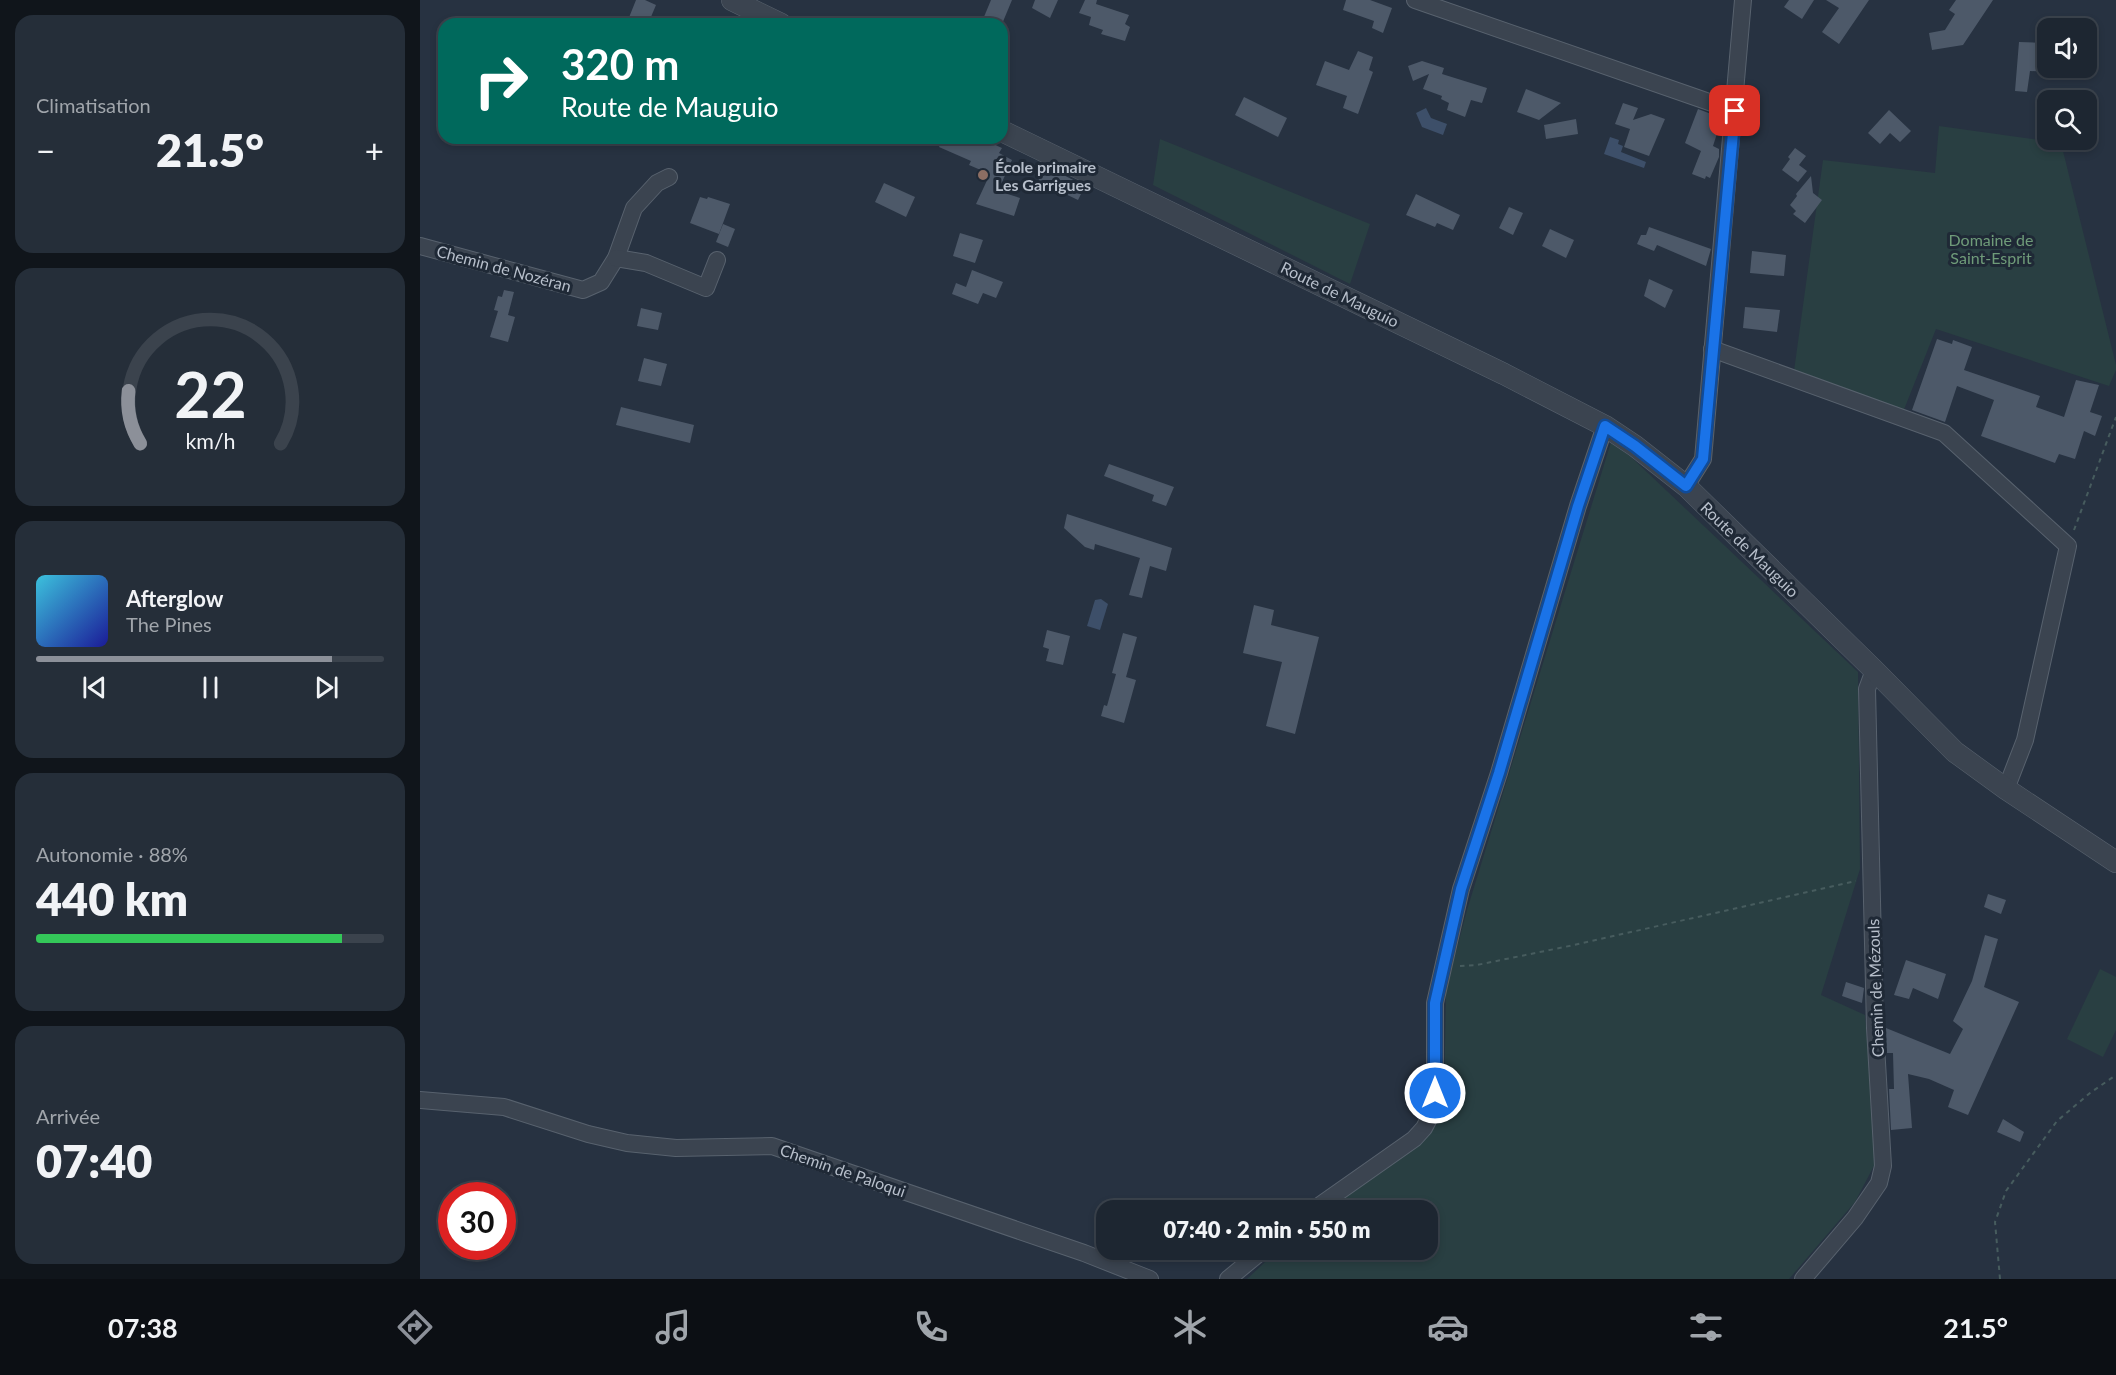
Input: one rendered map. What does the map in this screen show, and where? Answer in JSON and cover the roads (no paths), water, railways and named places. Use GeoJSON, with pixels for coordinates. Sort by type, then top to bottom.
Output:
{"type":"FeatureCollection","features":[{"type":"Feature","properties":{"kind":"street"},"geometry":{"type":"LineString","coordinates":[[732,0],[769,18]]}},
{"type":"Feature","properties":{"kind":"street"},"geometry":{"type":"LineString","coordinates":[[1415,0],[1735,111]]}},
{"type":"Feature","properties":{"kind":"street"},"geometry":{"type":"LineString","coordinates":[[1686,486],[1703,459],[1743,0]]}},
{"type":"Feature","properties":{"kind":"street","name":"Route de Mauguio"},"geometry":{"type":"LineString","coordinates":[[1008,134],[1504,374],[1605,426],[1686,486],[1955,752],[2116,862]]}},
{"type":"Feature","properties":{"kind":"street","name":"Chemin de Nozéran"},"geometry":{"type":"LineString","coordinates":[[420,246],[583,290],[601,282],[616,258],[634,208],[657,183],[669,177]]}},
{"type":"Feature","properties":{"kind":"street"},"geometry":{"type":"LineString","coordinates":[[616,258],[646,264],[706,288],[717,260]]}},
{"type":"Feature","properties":{"kind":"street"},"geometry":{"type":"LineString","coordinates":[[1712,349],[1944,434],[2068,546],[2025,740],[2006,789]]}},
{"type":"Feature","properties":{"kind":"street"},"geometry":{"type":"LineString","coordinates":[[1327,1200],[1414,1139],[1430,1119],[1433,1111],[1435,1003],[1461,889],[1499,773],[1578,506],[1605,426]]}},
{"type":"Feature","properties":{"kind":"street","name":"Chemin de Mézouls"},"geometry":{"type":"LineString","coordinates":[[1803,1279],[1855,1218],[1879,1183],[1883,1166],[1875,1028],[1867,689],[1874,670]]}},
{"type":"Feature","properties":{"kind":"street","name":"Chemin de Paloqui"},"geometry":{"type":"LineString","coordinates":[[420,1100],[504,1107],[588,1134],[627,1143],[676,1148],[772,1146],[1084,1253],[1150,1279]]}},
{"type":"Feature","properties":{"kind":"street"},"geometry":{"type":"LineString","coordinates":[[1228,1279],[1251,1260]]}},
{"type":"Feature","properties":{"kind":"water"},"geometry":{"type":"Polygon","coordinates":[[[1426,108],[1431,118],[1447,124],[1443,135],[1422,127],[1416,113],[1426,108]]]}},
{"type":"Feature","properties":{"kind":"water"},"geometry":{"type":"Polygon","coordinates":[[[1610,137],[1619,140],[1618,144],[1623,146],[1621,152],[1646,162],[1644,168],[1604,154],[1610,137]]]}},
{"type":"Feature","properties":{"kind":"water"},"geometry":{"type":"Polygon","coordinates":[[[1101,599],[1108,604],[1100,630],[1087,626],[1095,600],[1101,599]]]}},
{"type":"Feature","properties":{"kind":"place","name":"École primaire Les Garrigues"},"geometry":{"type":"Point","coordinates":[983,175]}},
{"type":"Feature","properties":{"kind":"park label","name":"Domaine de Saint-Esprit"},"geometry":{"type":"Point","coordinates":[1991,248]}}]}
